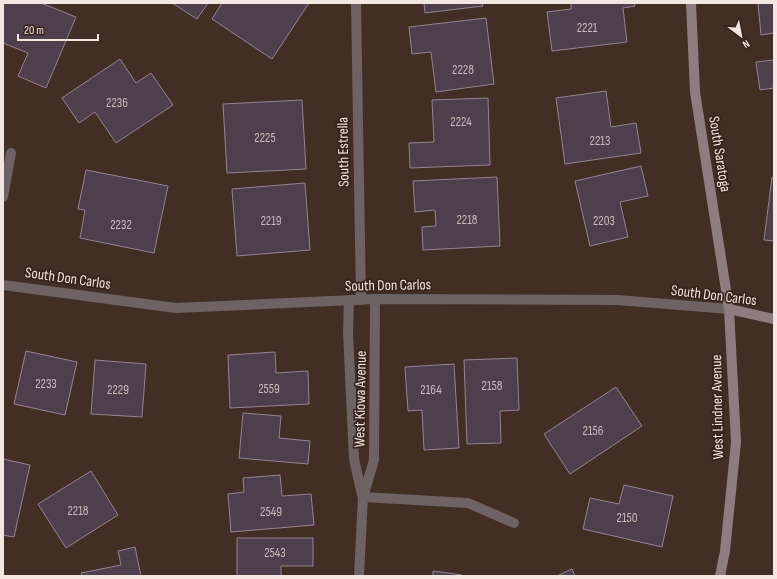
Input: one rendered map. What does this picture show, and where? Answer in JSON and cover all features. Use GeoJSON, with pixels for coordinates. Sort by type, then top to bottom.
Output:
{"type":"FeatureCollection","features":[{"type":"Feature","properties":{"kind":"street","name":"South Estrella"},"geometry":{"type":"LineString","coordinates":[[356,3],[361,300]]}},
{"type":"Feature","properties":{"kind":"street","name":"South Saratoga"},"geometry":{"type":"LineString","coordinates":[[691,3],[695,92],[729,309]]}},
{"type":"Feature","properties":{"kind":"street"},"geometry":{"type":"LineString","coordinates":[[3,197],[11,152]]}},
{"type":"Feature","properties":{"kind":"street","name":"South Don Carlos"},"geometry":{"type":"LineString","coordinates":[[3,285],[176,308],[375,299],[617,300],[729,309],[774,320]]}},
{"type":"Feature","properties":{"kind":"street","name":"West Kiowa Avenue"},"geometry":{"type":"LineString","coordinates":[[359,576],[363,497],[374,460],[375,299]]}},
{"type":"Feature","properties":{"kind":"street","name":"West Kiowa Avenue"},"geometry":{"type":"LineString","coordinates":[[349,300],[348,333],[354,459],[363,497]]}},
{"type":"Feature","properties":{"kind":"street","name":"West Lindner Avenue"},"geometry":{"type":"LineString","coordinates":[[720,576],[725,551],[736,442],[729,309]]}},
{"type":"Feature","properties":{"kind":"street"},"geometry":{"type":"LineString","coordinates":[[363,497],[468,503],[514,523]]}},
{"type":"Feature","properties":{"kind":"building"},"geometry":{"type":"Polygon","coordinates":[[[3,3],[41,3],[76,17],[46,88],[18,76],[28,53],[3,43],[3,3]]]}},
{"type":"Feature","properties":{"kind":"building"},"geometry":{"type":"Polygon","coordinates":[[[172,3],[208,3],[197,19],[172,3]]]}},
{"type":"Feature","properties":{"kind":"building"},"geometry":{"type":"Polygon","coordinates":[[[222,3],[309,3],[272,59],[212,19],[222,3]]]}},
{"type":"Feature","properties":{"kind":"building"},"geometry":{"type":"Polygon","coordinates":[[[424,3],[482,3],[483,6],[425,13],[424,3]]]}},
{"type":"Feature","properties":{"kind":"building"},"geometry":{"type":"Polygon","coordinates":[[[571,3],[634,3],[635,6],[623,8],[627,42],[552,51],[547,12],[571,9],[571,3]]]}},
{"type":"Feature","properties":{"kind":"building"},"geometry":{"type":"Polygon","coordinates":[[[758,3],[774,3],[774,33],[761,35],[758,3]]]}},
{"type":"Feature","properties":{"kind":"building"},"geometry":{"type":"Polygon","coordinates":[[[486,18],[494,84],[436,92],[431,52],[412,54],[409,27],[486,18]]]}},
{"type":"Feature","properties":{"kind":"building"},"geometry":{"type":"Polygon","coordinates":[[[120,59],[136,83],[151,73],[173,105],[116,143],[95,112],[79,123],[62,98],[120,59]]]}},
{"type":"Feature","properties":{"kind":"building"},"geometry":{"type":"Polygon","coordinates":[[[774,60],[774,88],[760,90],[756,62],[774,60]]]}},
{"type":"Feature","properties":{"kind":"building"},"geometry":{"type":"Polygon","coordinates":[[[606,91],[611,127],[636,123],[641,153],[565,164],[556,98],[606,91]]]}},
{"type":"Feature","properties":{"kind":"building"},"geometry":{"type":"Polygon","coordinates":[[[488,98],[490,165],[410,168],[409,143],[434,142],[432,100],[488,98]]]}},
{"type":"Feature","properties":{"kind":"building"},"geometry":{"type":"Polygon","coordinates":[[[302,100],[306,169],[227,173],[223,104],[302,100]]]}},
{"type":"Feature","properties":{"kind":"building"},"geometry":{"type":"Polygon","coordinates":[[[641,166],[648,196],[620,202],[628,237],[590,246],[575,181],[641,166]]]}},
{"type":"Feature","properties":{"kind":"building"},"geometry":{"type":"Polygon","coordinates":[[[86,170],[168,186],[154,253],[80,238],[85,210],[78,209],[86,170]]]}},
{"type":"Feature","properties":{"kind":"building"},"geometry":{"type":"Polygon","coordinates":[[[497,177],[500,246],[423,250],[422,227],[436,226],[435,210],[415,212],[413,181],[497,177]]]}},
{"type":"Feature","properties":{"kind":"building"},"geometry":{"type":"Polygon","coordinates":[[[772,177],[774,177],[774,241],[764,240],[772,177]]]}},
{"type":"Feature","properties":{"kind":"building"},"geometry":{"type":"Polygon","coordinates":[[[305,183],[310,250],[237,256],[232,189],[305,183]]]}},
{"type":"Feature","properties":{"kind":"building"},"geometry":{"type":"Polygon","coordinates":[[[26,351],[77,362],[65,415],[14,404],[26,351]]]}},
{"type":"Feature","properties":{"kind":"building"},"geometry":{"type":"Polygon","coordinates":[[[275,352],[276,373],[308,371],[309,404],[230,408],[228,355],[275,352]]]}},
{"type":"Feature","properties":{"kind":"building"},"geometry":{"type":"Polygon","coordinates":[[[517,358],[519,410],[500,411],[501,443],[467,444],[464,360],[517,358]]]}},
{"type":"Feature","properties":{"kind":"building"},"geometry":{"type":"Polygon","coordinates":[[[95,360],[146,364],[142,417],[91,414],[95,360]]]}},
{"type":"Feature","properties":{"kind":"building"},"geometry":{"type":"Polygon","coordinates":[[[454,364],[459,448],[424,450],[422,410],[408,411],[405,367],[454,364]]]}},
{"type":"Feature","properties":{"kind":"building"},"geometry":{"type":"Polygon","coordinates":[[[616,387],[642,426],[570,474],[544,434],[616,387]]]}},
{"type":"Feature","properties":{"kind":"building"},"geometry":{"type":"Polygon","coordinates":[[[243,413],[281,416],[279,438],[310,441],[308,464],[239,458],[243,413]]]}},
{"type":"Feature","properties":{"kind":"building"},"geometry":{"type":"Polygon","coordinates":[[[3,459],[30,465],[14,537],[3,535],[3,459]]]}},
{"type":"Feature","properties":{"kind":"building"},"geometry":{"type":"Polygon","coordinates":[[[91,471],[118,515],[66,548],[38,504],[91,471]]]}},
{"type":"Feature","properties":{"kind":"building"},"geometry":{"type":"Polygon","coordinates":[[[280,475],[282,496],[311,494],[314,525],[231,532],[228,494],[244,492],[243,478],[280,475]]]}},
{"type":"Feature","properties":{"kind":"building"},"geometry":{"type":"Polygon","coordinates":[[[624,485],[673,496],[662,547],[583,529],[590,498],[619,504],[624,485]]]}},
{"type":"Feature","properties":{"kind":"building"},"geometry":{"type":"Polygon","coordinates":[[[237,538],[313,538],[313,566],[281,566],[281,576],[237,576],[237,538]]]}},
{"type":"Feature","properties":{"kind":"building"},"geometry":{"type":"Polygon","coordinates":[[[135,547],[141,576],[82,576],[81,573],[121,565],[118,551],[135,547]]]}},
{"type":"Feature","properties":{"kind":"building"},"geometry":{"type":"Polygon","coordinates":[[[572,569],[575,576],[557,576],[572,569]]]}},
{"type":"Feature","properties":{"kind":"building"},"geometry":{"type":"Polygon","coordinates":[[[433,571],[462,575],[462,576],[433,576],[433,571]]]}}]}
